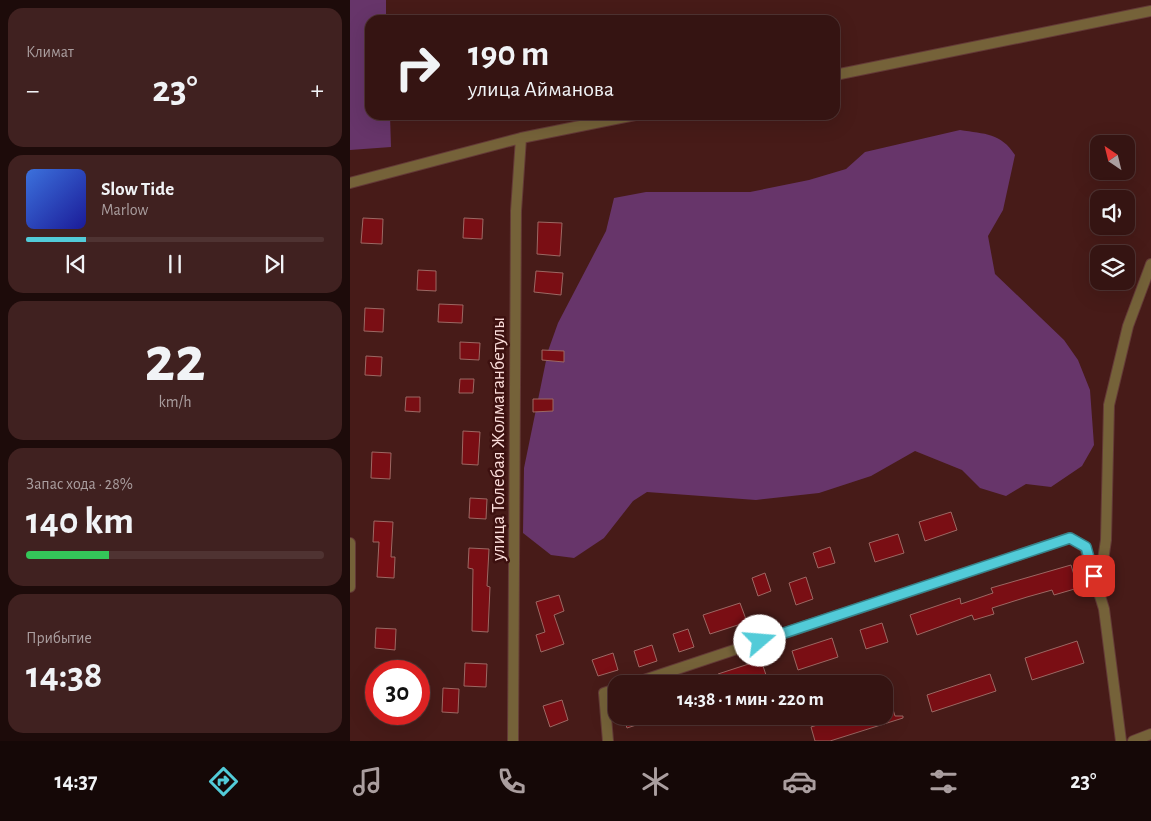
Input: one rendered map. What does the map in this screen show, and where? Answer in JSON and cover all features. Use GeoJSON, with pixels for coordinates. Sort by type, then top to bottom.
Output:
{"type":"FeatureCollection","features":[{"type":"Feature","properties":{"kind":"street"},"geometry":{"type":"LineString","coordinates":[[840,73],[1151,11]]}},
{"type":"Feature","properties":{"kind":"street"},"geometry":{"type":"LineString","coordinates":[[350,183],[521,138],[610,120]]}},
{"type":"Feature","properties":{"kind":"street","name":"улица Толебая Жолмаганбетулы"},"geometry":{"type":"LineString","coordinates":[[513,741],[516,211],[521,138]]}},
{"type":"Feature","properties":{"kind":"street"},"geometry":{"type":"LineString","coordinates":[[1099,591],[1106,540],[1109,405],[1128,326],[1151,264]]}},
{"type":"Feature","properties":{"kind":"street"},"geometry":{"type":"LineString","coordinates":[[659,675],[1070,538],[1086,547],[1104,609],[1121,741]]}},
{"type":"Feature","properties":{"kind":"street"},"geometry":{"type":"LineString","coordinates":[[350,543],[350,587]]}},
{"type":"Feature","properties":{"kind":"street"},"geometry":{"type":"LineString","coordinates":[[608,692],[604,693],[608,741]]}},
{"type":"Feature","properties":{"kind":"street"},"geometry":{"type":"LineString","coordinates":[[1133,741],[1151,734]]}},
{"type":"Feature","properties":{"kind":"shaded area"},"geometry":{"type":"Polygon","coordinates":[[[350,0],[386,0],[386,15],[365,15],[365,120],[390,120],[391,147],[350,150],[350,0]]]}},
{"type":"Feature","properties":{"kind":"shaded area"},"geometry":{"type":"Polygon","coordinates":[[[960,130],[998,138],[1015,155],[1003,210],[988,236],[995,274],[1064,340],[1078,360],[1090,390],[1094,445],[1082,466],[1051,487],[1026,484],[1006,496],[980,488],[962,470],[915,451],[871,476],[819,493],[756,500],[647,492],[633,501],[604,538],[574,558],[551,555],[523,533],[524,468],[548,351],[558,323],[606,231],[614,198],[646,192],[750,192],[809,180],[846,169],[865,152],[960,130]]]}},
{"type":"Feature","properties":{"kind":"building"},"geometry":{"type":"Polygon","coordinates":[[[363,218],[383,219],[382,244],[361,243],[363,218]]]}},
{"type":"Feature","properties":{"kind":"building"},"geometry":{"type":"Polygon","coordinates":[[[464,218],[483,219],[482,239],[463,238],[464,218]]]}},
{"type":"Feature","properties":{"kind":"building"},"geometry":{"type":"Polygon","coordinates":[[[538,222],[562,223],[560,256],[537,254],[538,222]]]}},
{"type":"Feature","properties":{"kind":"building"},"geometry":{"type":"Polygon","coordinates":[[[418,270],[436,271],[436,291],[417,290],[418,270]]]}},
{"type":"Feature","properties":{"kind":"building"},"geometry":{"type":"Polygon","coordinates":[[[536,271],[563,273],[561,295],[534,292],[536,271]]]}},
{"type":"Feature","properties":{"kind":"building"},"geometry":{"type":"Polygon","coordinates":[[[439,304],[463,305],[462,323],[438,322],[439,304]]]}},
{"type":"Feature","properties":{"kind":"building"},"geometry":{"type":"Polygon","coordinates":[[[365,308],[384,309],[383,332],[364,331],[365,308]]]}},
{"type":"Feature","properties":{"kind":"building"},"geometry":{"type":"Polygon","coordinates":[[[460,342],[480,343],[479,360],[460,359],[460,342]]]}},
{"type":"Feature","properties":{"kind":"building"},"geometry":{"type":"Polygon","coordinates":[[[542,350],[564,351],[564,362],[542,360],[542,350]]]}},
{"type":"Feature","properties":{"kind":"building"},"geometry":{"type":"Polygon","coordinates":[[[366,356],[382,357],[381,376],[365,375],[366,356]]]}},
{"type":"Feature","properties":{"kind":"building"},"geometry":{"type":"Polygon","coordinates":[[[460,379],[474,379],[473,393],[459,393],[460,379]]]}},
{"type":"Feature","properties":{"kind":"building"},"geometry":{"type":"Polygon","coordinates":[[[406,397],[420,397],[420,412],[405,411],[406,397]]]}},
{"type":"Feature","properties":{"kind":"building"},"geometry":{"type":"Polygon","coordinates":[[[533,399],[553,399],[553,411],[533,412],[533,399]]]}},
{"type":"Feature","properties":{"kind":"building"},"geometry":{"type":"Polygon","coordinates":[[[463,431],[480,432],[478,465],[462,464],[463,431]]]}},
{"type":"Feature","properties":{"kind":"building"},"geometry":{"type":"Polygon","coordinates":[[[372,452],[391,453],[390,479],[371,478],[372,452]]]}},
{"type":"Feature","properties":{"kind":"building"},"geometry":{"type":"Polygon","coordinates":[[[470,498],[487,499],[486,519],[469,518],[470,498]]]}},
{"type":"Feature","properties":{"kind":"building"},"geometry":{"type":"Polygon","coordinates":[[[951,512],[957,530],[925,541],[919,522],[951,512]]]}},
{"type":"Feature","properties":{"kind":"building"},"geometry":{"type":"Polygon","coordinates":[[[374,521],[393,522],[391,557],[395,557],[394,578],[377,577],[379,542],[373,542],[374,521]]]}},
{"type":"Feature","properties":{"kind":"building"},"geometry":{"type":"Polygon","coordinates":[[[898,534],[904,553],[875,562],[869,543],[898,534]]]}},
{"type":"Feature","properties":{"kind":"building"},"geometry":{"type":"Polygon","coordinates":[[[830,547],[835,563],[818,568],[813,553],[830,547]]]}},
{"type":"Feature","properties":{"kind":"building"},"geometry":{"type":"Polygon","coordinates":[[[469,548],[489,549],[487,586],[490,587],[488,632],[472,631],[473,569],[468,568],[469,548]]]}},
{"type":"Feature","properties":{"kind":"building"},"geometry":{"type":"Polygon","coordinates":[[[1071,565],[1078,588],[1054,595],[1052,590],[1027,597],[992,608],[994,614],[974,620],[972,615],[917,635],[910,615],[960,598],[961,604],[993,593],[991,588],[1071,565]]]}},
{"type":"Feature","properties":{"kind":"building"},"geometry":{"type":"Polygon","coordinates":[[[765,573],[771,591],[758,596],[752,578],[765,573]]]}},
{"type":"Feature","properties":{"kind":"building"},"geometry":{"type":"Polygon","coordinates":[[[806,577],[813,599],[796,605],[789,583],[806,577]]]}},
{"type":"Feature","properties":{"kind":"building"},"geometry":{"type":"Polygon","coordinates":[[[559,595],[564,611],[554,615],[564,644],[541,652],[536,635],[545,632],[536,602],[559,595]]]}},
{"type":"Feature","properties":{"kind":"building"},"geometry":{"type":"Polygon","coordinates":[[[740,603],[747,622],[710,634],[703,615],[740,603]]]}},
{"type":"Feature","properties":{"kind":"building"},"geometry":{"type":"Polygon","coordinates":[[[882,623],[888,642],[866,649],[860,630],[882,623]]]}},
{"type":"Feature","properties":{"kind":"building"},"geometry":{"type":"Polygon","coordinates":[[[376,628],[396,629],[395,650],[375,648],[376,628]]]}},
{"type":"Feature","properties":{"kind":"building"},"geometry":{"type":"Polygon","coordinates":[[[688,629],[694,647],[679,652],[673,634],[688,629]]]}},
{"type":"Feature","properties":{"kind":"building"},"geometry":{"type":"Polygon","coordinates":[[[832,638],[838,657],[798,670],[792,651],[832,638]]]}},
{"type":"Feature","properties":{"kind":"building"},"geometry":{"type":"Polygon","coordinates":[[[1077,641],[1084,663],[1032,680],[1025,658],[1077,641]]]}},
{"type":"Feature","properties":{"kind":"building"},"geometry":{"type":"Polygon","coordinates":[[[652,645],[657,661],[639,667],[634,651],[652,645]]]}},
{"type":"Feature","properties":{"kind":"building"},"geometry":{"type":"Polygon","coordinates":[[[613,653],[618,670],[598,676],[592,660],[613,653]]]}},
{"type":"Feature","properties":{"kind":"building"},"geometry":{"type":"Polygon","coordinates":[[[761,660],[766,675],[718,675],[761,660]]]}},
{"type":"Feature","properties":{"kind":"building"},"geometry":{"type":"Polygon","coordinates":[[[465,663],[487,664],[486,687],[464,686],[465,663]]]}},
{"type":"Feature","properties":{"kind":"building"},"geometry":{"type":"Polygon","coordinates":[[[990,674],[996,691],[932,712],[927,695],[990,674]]]}},
{"type":"Feature","properties":{"kind":"building"},"geometry":{"type":"Polygon","coordinates":[[[443,688],[459,689],[458,713],[442,712],[443,688]]]}},
{"type":"Feature","properties":{"kind":"building"},"geometry":{"type":"Polygon","coordinates":[[[562,700],[568,720],[550,727],[543,706],[562,700]]]}},
{"type":"Feature","properties":{"kind":"building"},"geometry":{"type":"Polygon","coordinates":[[[893,710],[895,716],[903,716],[903,718],[893,721],[893,710]]]}},
{"type":"Feature","properties":{"kind":"building"},"geometry":{"type":"Polygon","coordinates":[[[817,725],[881,725],[830,741],[815,741],[811,727],[817,725]]]}},
{"type":"Feature","properties":{"kind":"route"},"geometry":{"type":"LineString","coordinates":[[760,641],[1070,538],[1086,547],[1094,576]]}}]}
